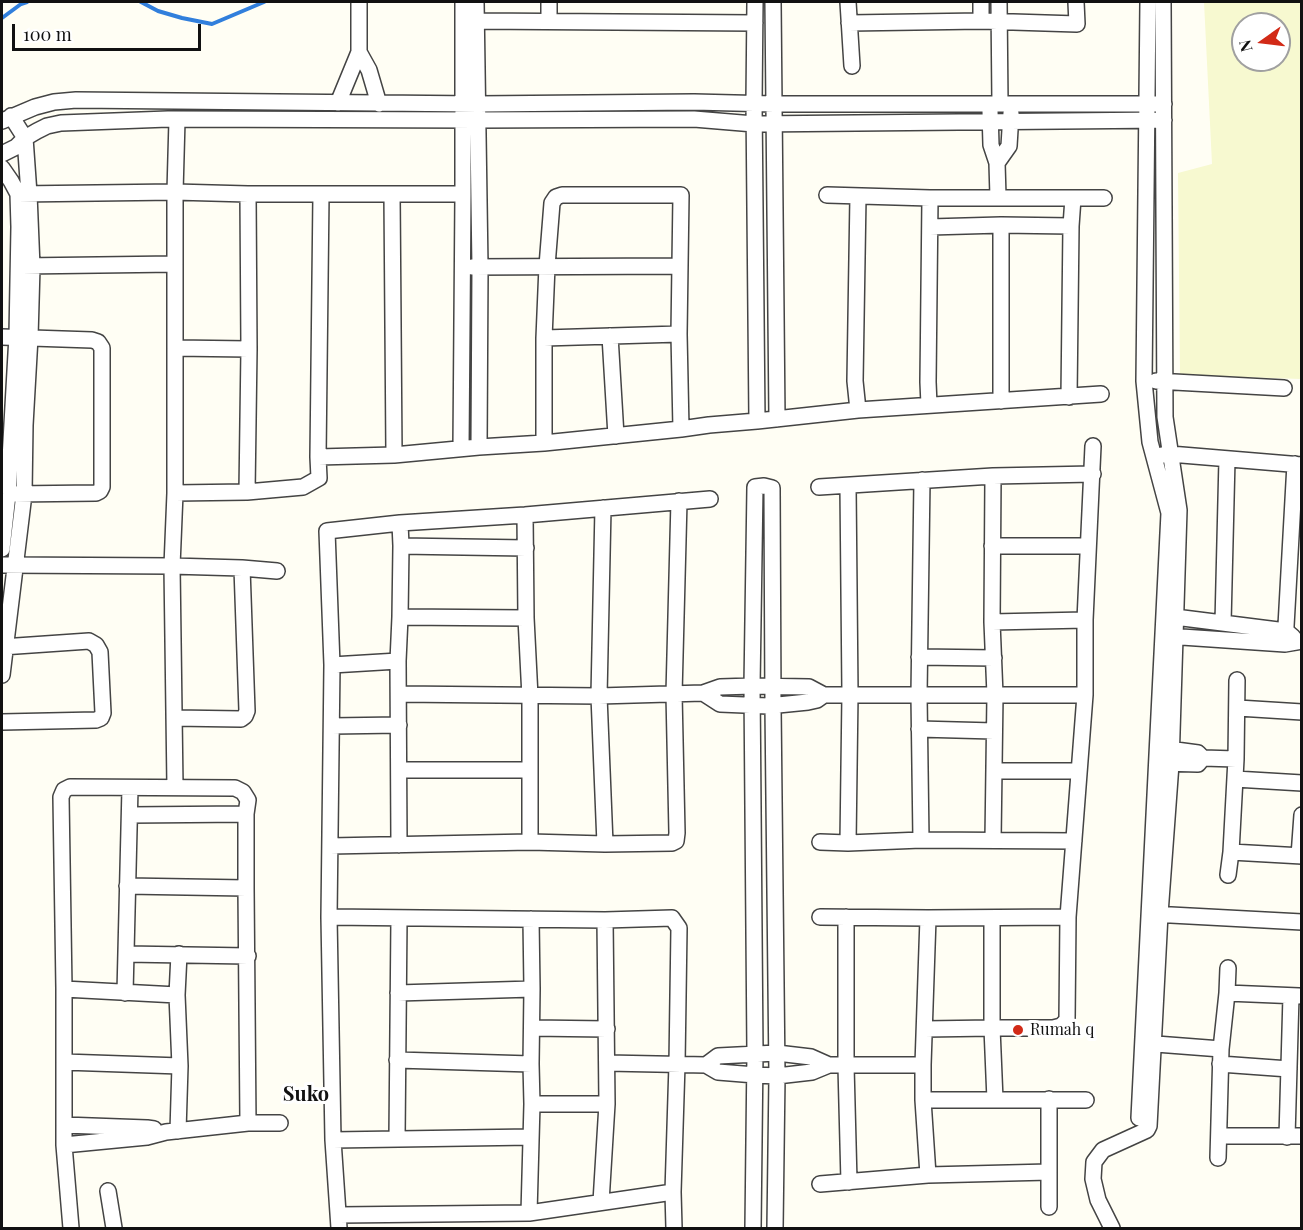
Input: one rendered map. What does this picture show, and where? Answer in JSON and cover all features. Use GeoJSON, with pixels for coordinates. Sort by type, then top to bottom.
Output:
{"type":"FeatureCollection","features":[{"type":"Feature","properties":{"kind":"street"},"geometry":{"type":"LineString","coordinates":[[338,103],[359,52],[359,2]]}},
{"type":"Feature","properties":{"kind":"street"},"geometry":{"type":"LineString","coordinates":[[463,2],[471,104]]}},
{"type":"Feature","properties":{"kind":"street"},"geometry":{"type":"LineString","coordinates":[[476,2],[471,120],[480,267],[479,447]]}},
{"type":"Feature","properties":{"kind":"street"},"geometry":{"type":"LineString","coordinates":[[549,2],[549,21]]}},
{"type":"Feature","properties":{"kind":"street"},"geometry":{"type":"LineString","coordinates":[[755,2],[755,23],[764,103]]}},
{"type":"Feature","properties":{"kind":"street"},"geometry":{"type":"LineString","coordinates":[[767,420],[755,149],[764,124],[773,2]]}},
{"type":"Feature","properties":{"kind":"street"},"geometry":{"type":"LineString","coordinates":[[848,2],[852,66]]}},
{"type":"Feature","properties":{"kind":"street"},"geometry":{"type":"LineString","coordinates":[[981,2],[981,21]]}},
{"type":"Feature","properties":{"kind":"street"},"geometry":{"type":"LineString","coordinates":[[998,197],[997,164],[991,145],[990,121],[1000,104],[999,2]]}},
{"type":"Feature","properties":{"kind":"street"},"geometry":{"type":"LineString","coordinates":[[849,22],[999,21],[1077,24],[1076,2]]}},
{"type":"Feature","properties":{"kind":"street"},"geometry":{"type":"LineString","coordinates":[[1112,1228],[1098,1200],[1093,1179],[1094,1162],[1103,1150],[1139,1133],[1148,1043],[1169,636],[1169,513],[1150,442],[1144,381],[1148,2]]}},
{"type":"Feature","properties":{"kind":"street"},"geometry":{"type":"LineString","coordinates":[[1163,2],[1165,417],[1179,510],[1169,616]]}},
{"type":"Feature","properties":{"kind":"street"},"geometry":{"type":"LineString","coordinates":[[476,21],[755,23]]}},
{"type":"Feature","properties":{"kind":"street"},"geometry":{"type":"LineString","coordinates":[[359,52],[369,70],[379,104]]}},
{"type":"Feature","properties":{"kind":"street"},"geometry":{"type":"LineString","coordinates":[[2,549],[16,337],[25,266],[26,138],[6,119],[34,107],[76,100],[379,104],[694,102],[1164,104]]}},
{"type":"Feature","properties":{"kind":"street"},"geometry":{"type":"LineString","coordinates":[[169,101],[173,119],[175,264],[175,493],[172,566],[175,787]]}},
{"type":"Feature","properties":{"kind":"street"},"geometry":{"type":"LineString","coordinates":[[198,101],[198,120]]}},
{"type":"Feature","properties":{"kind":"street"},"geometry":{"type":"LineString","coordinates":[[997,164],[1009,146],[1011,121],[1000,104]]}},
{"type":"Feature","properties":{"kind":"street"},"geometry":{"type":"LineString","coordinates":[[2,154],[47,126],[61,123],[173,119],[694,119],[764,124],[1164,120]]}},
{"type":"Feature","properties":{"kind":"street"},"geometry":{"type":"LineString","coordinates":[[461,448],[464,194],[471,120]]}},
{"type":"Feature","properties":{"kind":"street"},"geometry":{"type":"LineString","coordinates":[[2,168],[24,194],[174,192],[464,194]]}},
{"type":"Feature","properties":{"kind":"street"},"geometry":{"type":"LineString","coordinates":[[247,492],[248,194]]}},
{"type":"Feature","properties":{"kind":"street"},"geometry":{"type":"LineString","coordinates":[[175,493],[247,492],[303,488],[319,478],[321,194]]}},
{"type":"Feature","properties":{"kind":"street"},"geometry":{"type":"LineString","coordinates":[[392,194],[394,455]]}},
{"type":"Feature","properties":{"kind":"street"},"geometry":{"type":"LineString","coordinates":[[544,443],[547,266],[552,203],[556,197],[562,195],[681,195],[679,334],[681,429]]}},
{"type":"Feature","properties":{"kind":"street"},"geometry":{"type":"LineString","coordinates":[[827,195],[930,198],[1104,198]]}},
{"type":"Feature","properties":{"kind":"street"},"geometry":{"type":"LineString","coordinates":[[858,196],[855,381],[858,410]]}},
{"type":"Feature","properties":{"kind":"street"},"geometry":{"type":"LineString","coordinates":[[929,405],[930,198]]}},
{"type":"Feature","properties":{"kind":"street"},"geometry":{"type":"LineString","coordinates":[[1070,397],[1073,198]]}},
{"type":"Feature","properties":{"kind":"street"},"geometry":{"type":"LineString","coordinates":[[1001,225],[1001,401]]}},
{"type":"Feature","properties":{"kind":"street"},"geometry":{"type":"LineString","coordinates":[[930,227],[1071,226]]}},
{"type":"Feature","properties":{"kind":"street"},"geometry":{"type":"LineString","coordinates":[[25,266],[175,264]]}},
{"type":"Feature","properties":{"kind":"street"},"geometry":{"type":"LineString","coordinates":[[463,267],[679,266]]}},
{"type":"Feature","properties":{"kind":"street"},"geometry":{"type":"LineString","coordinates":[[544,338],[679,334]]}},
{"type":"Feature","properties":{"kind":"street"},"geometry":{"type":"LineString","coordinates":[[610,336],[616,436]]}},
{"type":"Feature","properties":{"kind":"street"},"geometry":{"type":"LineString","coordinates":[[5,494],[96,493],[102,487],[102,348],[98,342],[92,340],[16,337]]}},
{"type":"Feature","properties":{"kind":"street"},"geometry":{"type":"LineString","coordinates":[[2,675],[9,566],[24,494],[25,425],[16,337]]}},
{"type":"Feature","properties":{"kind":"street"},"geometry":{"type":"LineString","coordinates":[[175,348],[249,349]]}},
{"type":"Feature","properties":{"kind":"street"},"geometry":{"type":"LineString","coordinates":[[1144,381],[1284,388]]}},
{"type":"Feature","properties":{"kind":"street"},"geometry":{"type":"LineString","coordinates":[[318,457],[394,455],[544,443],[858,410],[1101,394]]}},
{"type":"Feature","properties":{"kind":"street"},"geometry":{"type":"LineString","coordinates":[[925,1029],[1053,1028],[1061,1026],[1067,1020],[1068,917],[1085,695],[1087,546],[1093,446]]}},
{"type":"Feature","properties":{"kind":"street"},"geometry":{"type":"LineString","coordinates":[[1153,456],[1170,454],[1298,465],[1293,639]]}},
{"type":"Feature","properties":{"kind":"street"},"geometry":{"type":"LineString","coordinates":[[1223,623],[1227,459]]}},
{"type":"Feature","properties":{"kind":"street"},"geometry":{"type":"LineString","coordinates":[[819,487],[993,476],[1092,474]]}},
{"type":"Feature","properties":{"kind":"street"},"geometry":{"type":"LineString","coordinates":[[993,476],[992,622],[995,695],[993,840]]}},
{"type":"Feature","properties":{"kind":"street"},"geometry":{"type":"LineString","coordinates":[[921,840],[919,657],[922,480]]}},
{"type":"Feature","properties":{"kind":"street"},"geometry":{"type":"LineString","coordinates":[[753,1228],[755,1053],[764,706],[765,687],[772,488],[766,486],[754,487],[765,687],[777,1053],[775,1228]]}},
{"type":"Feature","properties":{"kind":"street"},"geometry":{"type":"LineString","coordinates":[[848,486],[850,694],[848,843]]}},
{"type":"Feature","properties":{"kind":"street"},"geometry":{"type":"LineString","coordinates":[[673,1192],[529,1213],[339,1222],[333,1140],[329,917],[332,664],[327,531],[400,523],[710,499]]}},
{"type":"Feature","properties":{"kind":"street"},"geometry":{"type":"LineString","coordinates":[[330,846],[530,842],[605,844],[672,843],[676,841],[674,694],[679,501]]}},
{"type":"Feature","properties":{"kind":"street"},"geometry":{"type":"LineString","coordinates":[[603,508],[599,696],[605,844]]}},
{"type":"Feature","properties":{"kind":"street"},"geometry":{"type":"LineString","coordinates":[[525,515],[526,618],[530,697],[530,842]]}},
{"type":"Feature","properties":{"kind":"street"},"geometry":{"type":"LineString","coordinates":[[399,845],[400,523]]}},
{"type":"Feature","properties":{"kind":"street"},"geometry":{"type":"LineString","coordinates":[[401,546],[526,548]]}},
{"type":"Feature","properties":{"kind":"street"},"geometry":{"type":"LineString","coordinates":[[992,546],[1087,546]]}},
{"type":"Feature","properties":{"kind":"street"},"geometry":{"type":"LineString","coordinates":[[9,566],[172,566],[242,568],[277,572]]}},
{"type":"Feature","properties":{"kind":"street"},"geometry":{"type":"LineString","coordinates":[[174,718],[240,719],[245,716],[247,711],[242,568]]}},
{"type":"Feature","properties":{"kind":"street"},"geometry":{"type":"LineString","coordinates":[[1169,616],[1223,623],[1293,639]]}},
{"type":"Feature","properties":{"kind":"street"},"geometry":{"type":"LineString","coordinates":[[400,617],[526,618]]}},
{"type":"Feature","properties":{"kind":"street"},"geometry":{"type":"LineString","coordinates":[[992,622],[1085,620]]}},
{"type":"Feature","properties":{"kind":"street"},"geometry":{"type":"LineString","coordinates":[[1169,636],[1293,639]]}},
{"type":"Feature","properties":{"kind":"street"},"geometry":{"type":"LineString","coordinates":[[2,722],[96,720],[101,718],[103,713],[100,652],[96,645],[89,641],[3,647]]}},
{"type":"Feature","properties":{"kind":"street"},"geometry":{"type":"LineString","coordinates":[[919,657],[994,658]]}},
{"type":"Feature","properties":{"kind":"street"},"geometry":{"type":"LineString","coordinates":[[332,664],[398,661]]}},
{"type":"Feature","properties":{"kind":"street"},"geometry":{"type":"LineString","coordinates":[[1228,875],[1236,759],[1237,680]]}},
{"type":"Feature","properties":{"kind":"street"},"geometry":{"type":"LineString","coordinates":[[399,694],[599,696],[703,693],[720,687],[809,687],[824,695],[1085,695]]}},
{"type":"Feature","properties":{"kind":"street"},"geometry":{"type":"LineString","coordinates":[[703,693],[720,704],[764,706],[808,702],[824,695]]}},
{"type":"Feature","properties":{"kind":"street"},"geometry":{"type":"LineString","coordinates":[[1238,708],[1302,712]]}},
{"type":"Feature","properties":{"kind":"street"},"geometry":{"type":"LineString","coordinates":[[332,726],[399,725]]}},
{"type":"Feature","properties":{"kind":"street"},"geometry":{"type":"LineString","coordinates":[[919,729],[994,731]]}},
{"type":"Feature","properties":{"kind":"street"},"geometry":{"type":"LineString","coordinates":[[1164,756],[1198,753],[1203,758],[1236,759]]}},
{"type":"Feature","properties":{"kind":"street"},"geometry":{"type":"LineString","coordinates":[[399,770],[530,770]]}},
{"type":"Feature","properties":{"kind":"street"},"geometry":{"type":"LineString","coordinates":[[994,771],[1078,771]]}},
{"type":"Feature","properties":{"kind":"street"},"geometry":{"type":"LineString","coordinates":[[1235,779],[1302,783]]}},
{"type":"Feature","properties":{"kind":"street"},"geometry":{"type":"LineString","coordinates":[[69,1223],[64,1145],[60,797],[64,790],[70,787],[235,788],[243,792],[248,800],[246,888],[248,1124]]}},
{"type":"Feature","properties":{"kind":"street"},"geometry":{"type":"LineString","coordinates":[[125,993],[130,788]]}},
{"type":"Feature","properties":{"kind":"street"},"geometry":{"type":"LineString","coordinates":[[130,814],[246,814]]}},
{"type":"Feature","properties":{"kind":"street"},"geometry":{"type":"LineString","coordinates":[[1231,852],[1300,856],[1302,816]]}},
{"type":"Feature","properties":{"kind":"street"},"geometry":{"type":"LineString","coordinates":[[820,842],[921,840],[1074,842]]}},
{"type":"Feature","properties":{"kind":"street"},"geometry":{"type":"LineString","coordinates":[[127,886],[246,888]]}},
{"type":"Feature","properties":{"kind":"street"},"geometry":{"type":"LineString","coordinates":[[1154,914],[1302,922]]}},
{"type":"Feature","properties":{"kind":"street"},"geometry":{"type":"LineString","coordinates":[[329,917],[605,920],[672,918],[679,928],[673,1192],[675,1228]]}},
{"type":"Feature","properties":{"kind":"street"},"geometry":{"type":"LineString","coordinates":[[820,917],[1068,917]]}},
{"type":"Feature","properties":{"kind":"street"},"geometry":{"type":"LineString","coordinates":[[846,917],[849,1182]]}},
{"type":"Feature","properties":{"kind":"street"},"geometry":{"type":"LineString","coordinates":[[397,1138],[399,918]]}},
{"type":"Feature","properties":{"kind":"street"},"geometry":{"type":"LineString","coordinates":[[928,918],[923,1065],[928,1175]]}},
{"type":"Feature","properties":{"kind":"street"},"geometry":{"type":"LineString","coordinates":[[992,918],[992,1028],[995,1100]]}},
{"type":"Feature","properties":{"kind":"street"},"geometry":{"type":"LineString","coordinates":[[529,1213],[532,1104],[531,919]]}},
{"type":"Feature","properties":{"kind":"street"},"geometry":{"type":"LineString","coordinates":[[601,1202],[607,1104],[605,920]]}},
{"type":"Feature","properties":{"kind":"street"},"geometry":{"type":"LineString","coordinates":[[126,954],[248,956]]}},
{"type":"Feature","properties":{"kind":"street"},"geometry":{"type":"LineString","coordinates":[[172,1132],[180,1066],[177,995],[179,954]]}},
{"type":"Feature","properties":{"kind":"street"},"geometry":{"type":"LineString","coordinates":[[1218,1158],[1221,1056],[1228,968]]}},
{"type":"Feature","properties":{"kind":"street"},"geometry":{"type":"LineString","coordinates":[[64,989],[177,995]]}},
{"type":"Feature","properties":{"kind":"street"},"geometry":{"type":"LineString","coordinates":[[398,993],[532,989]]}},
{"type":"Feature","properties":{"kind":"street"},"geometry":{"type":"LineString","coordinates":[[1219,1136],[1294,1136],[1289,1069],[1296,996],[1227,993]]}},
{"type":"Feature","properties":{"kind":"street"},"geometry":{"type":"LineString","coordinates":[[532,1028],[607,1029]]}},
{"type":"Feature","properties":{"kind":"street"},"geometry":{"type":"LineString","coordinates":[[1148,1043],[1289,1069]]}},
{"type":"Feature","properties":{"kind":"street"},"geometry":{"type":"LineString","coordinates":[[706,1065],[718,1056],[755,1053],[812,1057],[829,1065],[923,1065]]}},
{"type":"Feature","properties":{"kind":"street"},"geometry":{"type":"LineString","coordinates":[[397,1060],[531,1064]]}},
{"type":"Feature","properties":{"kind":"street"},"geometry":{"type":"LineString","coordinates":[[64,1062],[180,1066]]}},
{"type":"Feature","properties":{"kind":"street"},"geometry":{"type":"LineString","coordinates":[[607,1063],[706,1065],[718,1072],[777,1076],[812,1072],[829,1065]]}},
{"type":"Feature","properties":{"kind":"street"},"geometry":{"type":"LineString","coordinates":[[923,1100],[1086,1100]]}},
{"type":"Feature","properties":{"kind":"street"},"geometry":{"type":"LineString","coordinates":[[1049,1100],[1050,1207]]}},
{"type":"Feature","properties":{"kind":"street"},"geometry":{"type":"LineString","coordinates":[[532,1104],[607,1104]]}},
{"type":"Feature","properties":{"kind":"street"},"geometry":{"type":"LineString","coordinates":[[64,1145],[248,1124],[280,1123]]}},
{"type":"Feature","properties":{"kind":"street"},"geometry":{"type":"LineString","coordinates":[[64,1125],[147,1128],[172,1132]]}},
{"type":"Feature","properties":{"kind":"street"},"geometry":{"type":"LineString","coordinates":[[333,1140],[531,1137]]}},
{"type":"Feature","properties":{"kind":"street"},"geometry":{"type":"LineString","coordinates":[[820,1184],[928,1175],[1048,1172]]}},
{"type":"Feature","properties":{"kind":"street"},"geometry":{"type":"LineString","coordinates":[[108,1191],[114,1228]]}},
{"type":"Feature","properties":{"kind":"green space"},"geometry":{"type":"Polygon","coordinates":[[[1204,2],[1301,2],[1301,379],[1180,375],[1178,173],[1212,164],[1204,2]]]}},
{"type":"Feature","properties":{"kind":"waterway"},"geometry":{"type":"LineString","coordinates":[[2,18],[27,2]]}},
{"type":"Feature","properties":{"kind":"waterway"},"geometry":{"type":"LineString","coordinates":[[141,2],[158,11],[212,24],[264,2]]}},
{"type":"Feature","properties":{"kind":"place","name":"Rumah q"},"geometry":{"type":"Point","coordinates":[1018,1030]}},
{"type":"Feature","properties":{"kind":"district","name":"Suko"},"geometry":{"type":"Point","coordinates":[306,1095]}}]}
